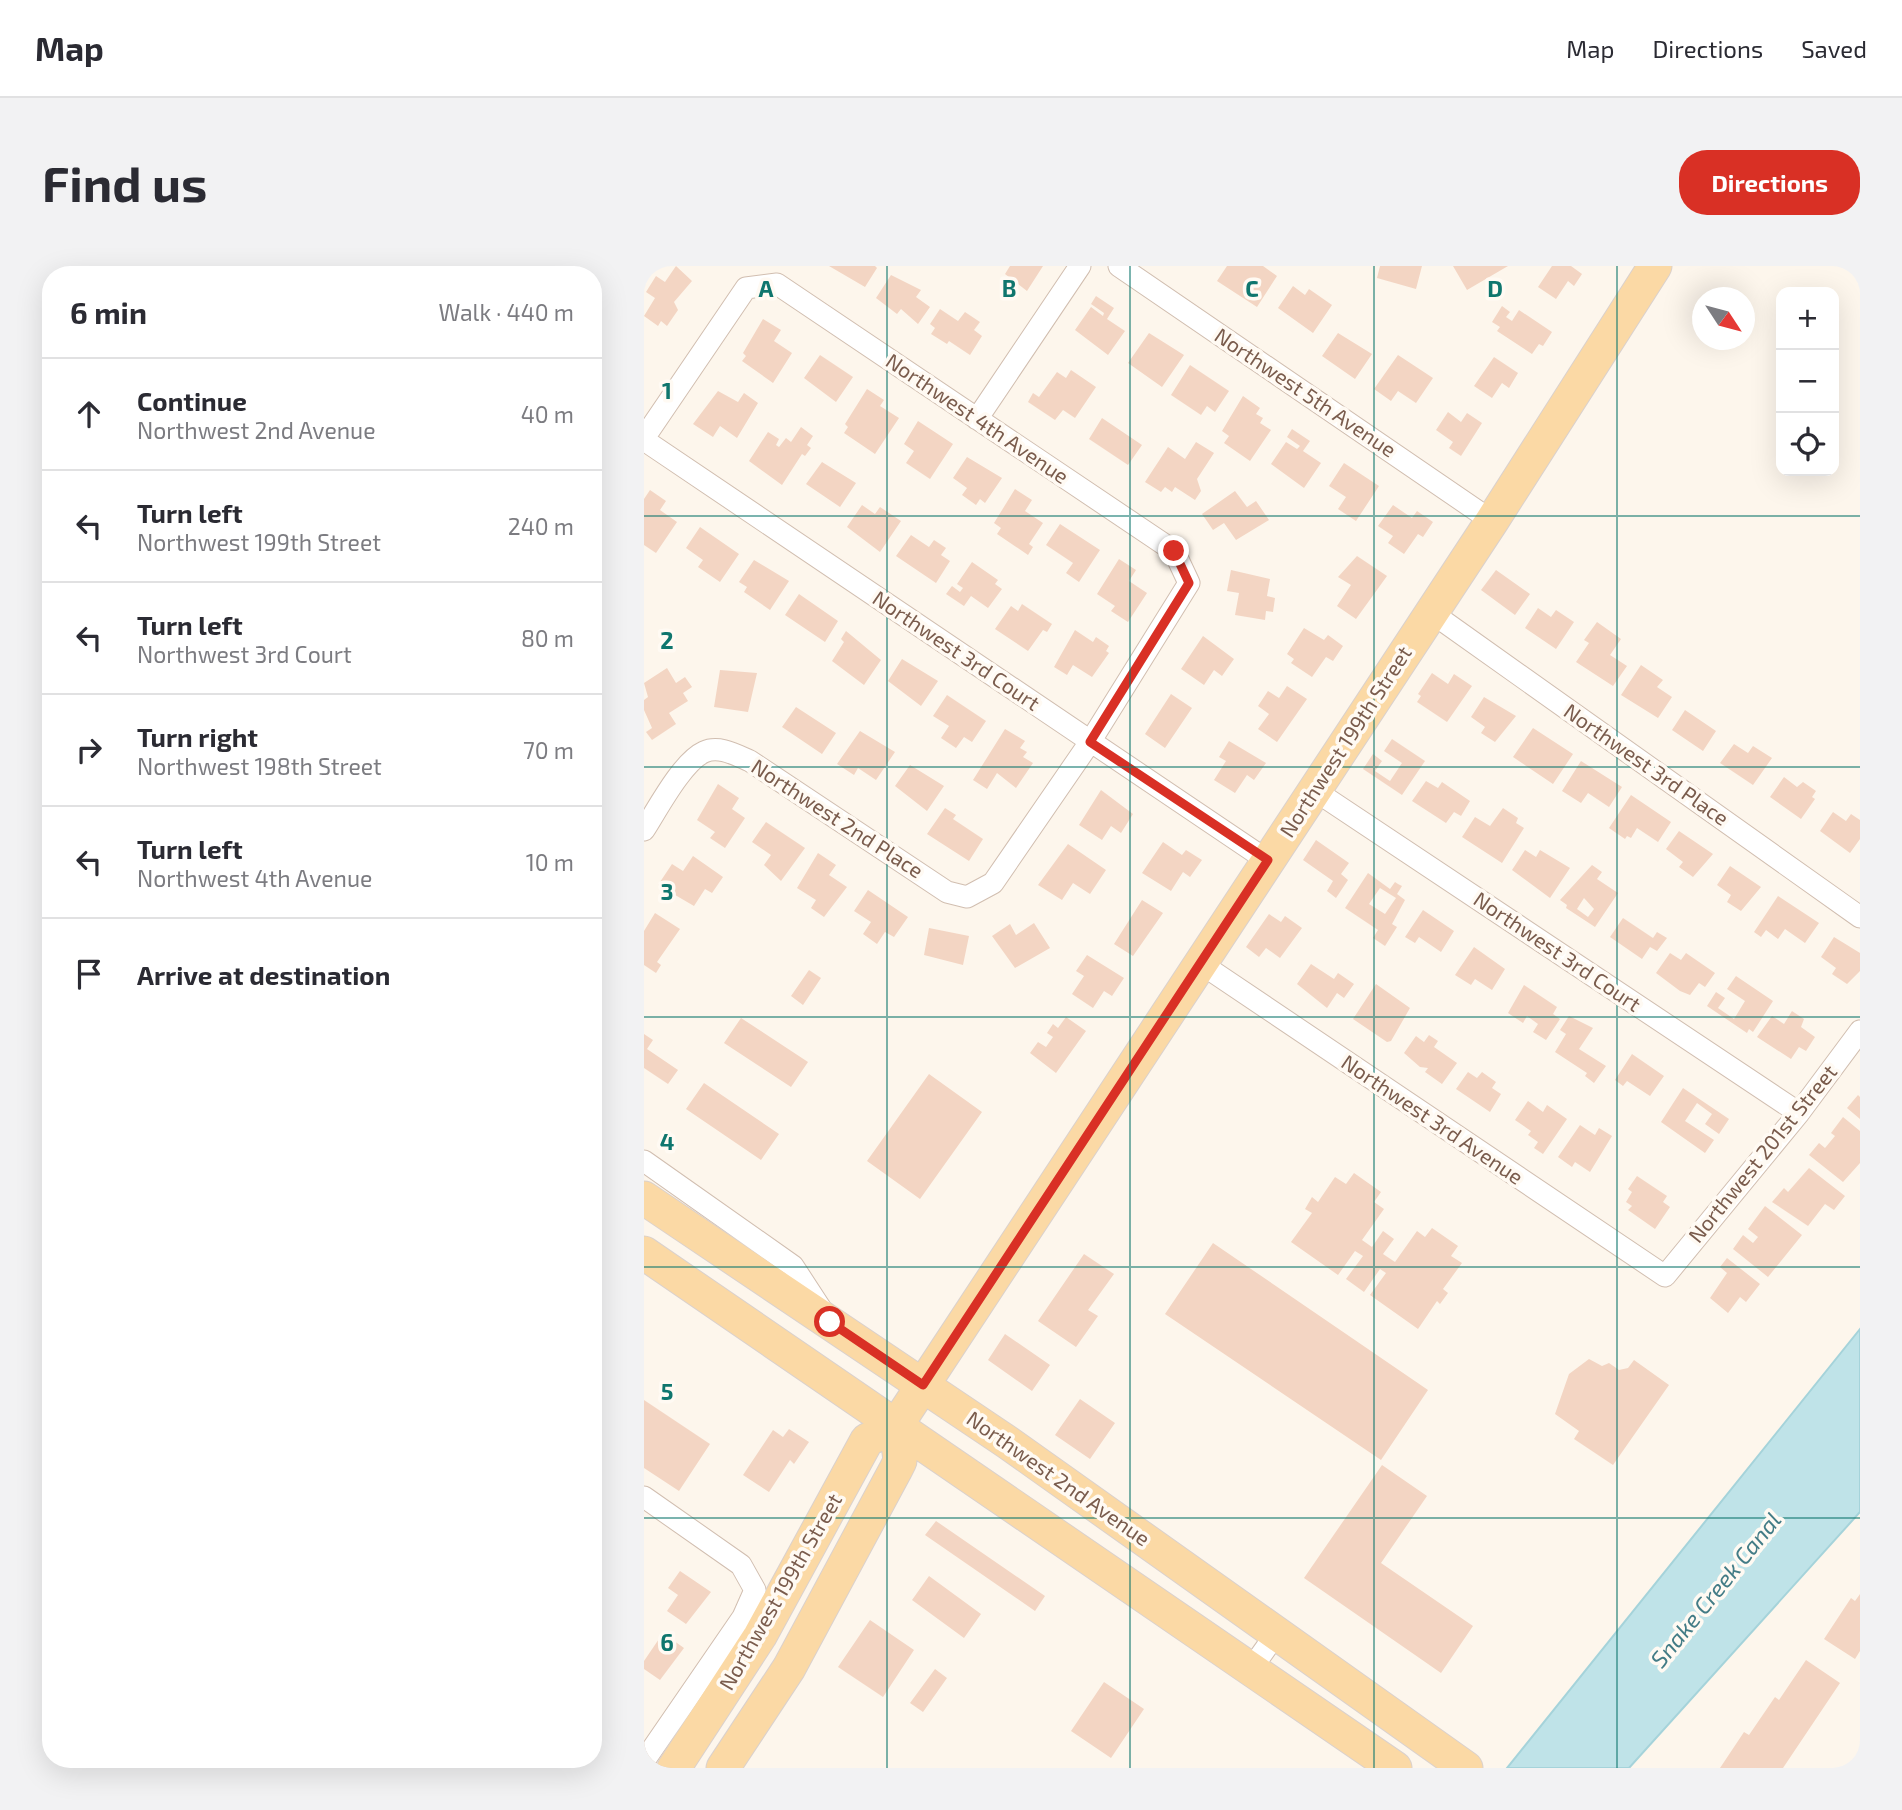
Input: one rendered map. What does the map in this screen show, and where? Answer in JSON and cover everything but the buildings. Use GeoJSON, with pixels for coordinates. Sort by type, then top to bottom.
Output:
{"type":"FeatureCollection","features":[{"type":"Feature","properties":{"kind":"main road","name":"Northwest 199th Street"},"geometry":{"type":"LineString","coordinates":[[674,1768],[760,1636],[867,1440],[896,1426],[1492,521],[1655,266]]}},
{"type":"Feature","properties":{"kind":"main road","name":"Northwest 2nd Avenue"},"geometry":{"type":"LineString","coordinates":[[644,1198],[923,1385],[1466,1768]]}},
{"type":"Feature","properties":{"kind":"main road"},"geometry":{"type":"LineString","coordinates":[[644,1253],[1395,1768]]}},
{"type":"Feature","properties":{"kind":"main road","name":"Northwest 199th Street"},"geometry":{"type":"LineString","coordinates":[[723,1768],[789,1668],[827,1603],[900,1461],[896,1426]]}},
{"type":"Feature","properties":{"kind":"street"},"geometry":{"type":"LineString","coordinates":[[977,419],[1080,266]]}},
{"type":"Feature","properties":{"kind":"street","name":"Northwest 5th Avenue"},"geometry":{"type":"LineString","coordinates":[[1119,266],[1492,521]]}},
{"type":"Feature","properties":{"kind":"street","name":"Northwest 4th Avenue"},"geometry":{"type":"LineString","coordinates":[[644,439],[746,288],[777,284],[1174,551],[1189,583],[1090,742]]}},
{"type":"Feature","properties":{"kind":"street","name":"Northwest 3rd Court"},"geometry":{"type":"LineString","coordinates":[[644,439],[1268,860]]}},
{"type":"Feature","properties":{"kind":"street","name":"Northwest 3rd Place"},"geometry":{"type":"LineString","coordinates":[[1432,612],[1860,916]]}},
{"type":"Feature","properties":{"kind":"street","name":"Northwest 2nd Place"},"geometry":{"type":"LineString","coordinates":[[644,830],[687,766],[704,752],[727,750],[751,761],[947,892],[967,897],[993,883],[1090,742]]}},
{"type":"Feature","properties":{"kind":"street","name":"Northwest 3rd Court"},"geometry":{"type":"LineString","coordinates":[[1314,790],[1799,1113]]}},
{"type":"Feature","properties":{"kind":"street","name":"Northwest 3rd Avenue"},"geometry":{"type":"LineString","coordinates":[[1200,963],[1665,1276]]}},
{"type":"Feature","properties":{"kind":"street","name":"Northwest 201st Street"},"geometry":{"type":"LineString","coordinates":[[1665,1276],[1799,1113],[1860,1031]]}},
{"type":"Feature","properties":{"kind":"street"},"geometry":{"type":"LineString","coordinates":[[644,1161],[793,1266],[830,1322]]}},
{"type":"Feature","properties":{"kind":"street"},"geometry":{"type":"LineString","coordinates":[[644,1497],[741,1564],[755,1590],[743,1617],[644,1761]]}},
{"type":"Feature","properties":{"kind":"street"},"geometry":{"type":"LineString","coordinates":[[1251,1670],[1276,1634]]}},
{"type":"Feature","properties":{"kind":"water","name":"Snake Creek Canal"},"geometry":{"type":"Polygon","coordinates":[[[1860,1329],[1860,1512],[1629,1768],[1507,1768],[1860,1329]]]}},
{"type":"Feature","properties":{"kind":"route"},"geometry":{"type":"LineString","coordinates":[[830,1322],[923,1385],[1268,860],[1090,742],[1189,583],[1174,551]]}}]}
